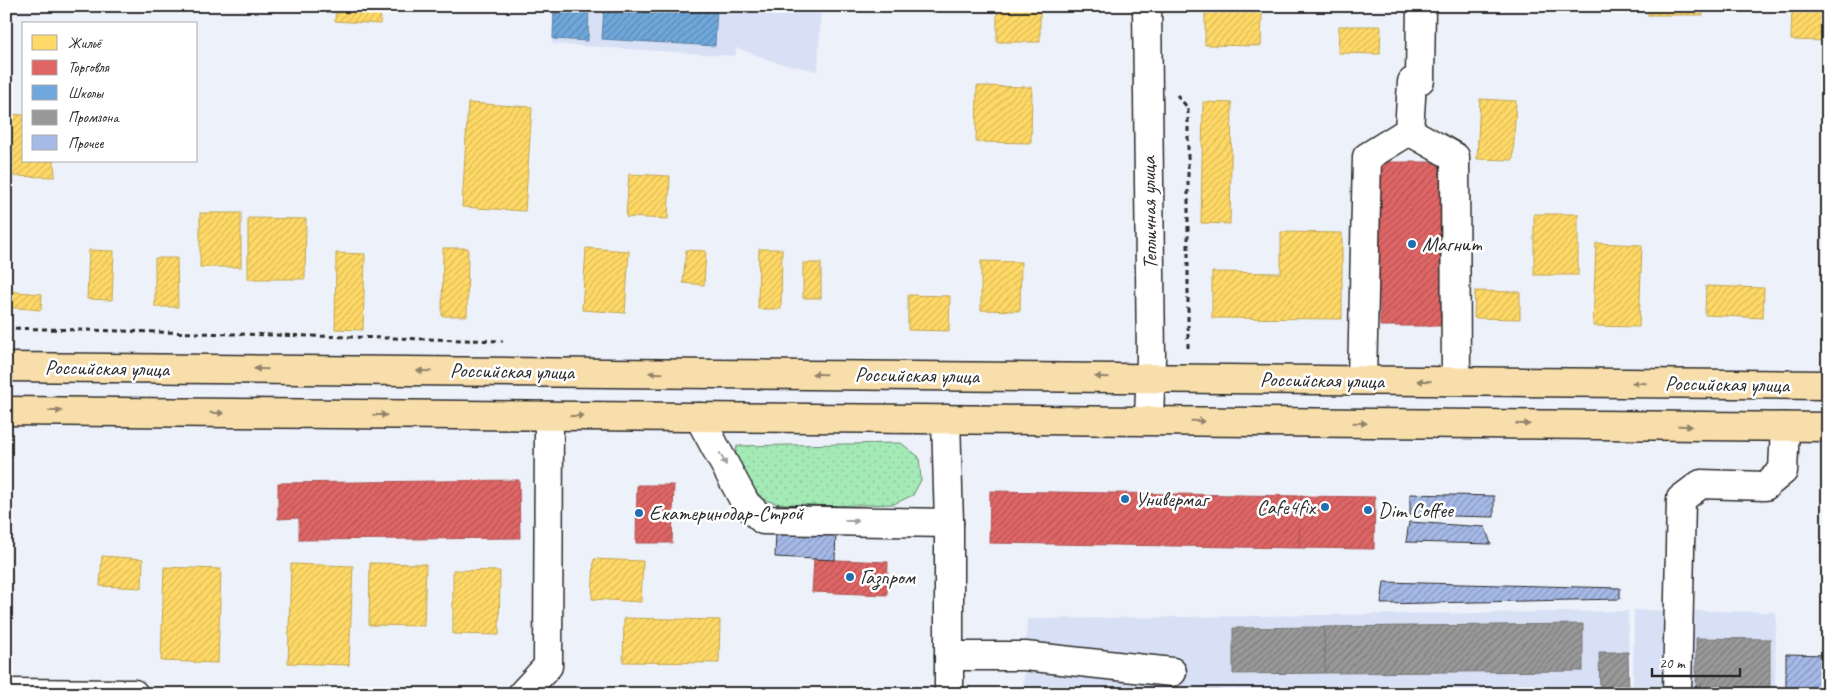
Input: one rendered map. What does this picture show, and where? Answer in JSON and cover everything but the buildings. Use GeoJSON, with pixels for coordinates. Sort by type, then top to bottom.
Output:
{"type":"FeatureCollection","features":[{"type":"Feature","properties":{"kind":"main road","name":"Российская улица"},"geometry":{"type":"LineString","coordinates":[[6,367],[1828,385]]}},
{"type":"Feature","properties":{"kind":"main road","name":"Российская улица"},"geometry":{"type":"LineString","coordinates":[[6,411],[1828,427]]}},
{"type":"Feature","properties":{"kind":"street","name":"Тепличная улица"},"geometry":{"type":"LineString","coordinates":[[1146,6],[1151,378],[1149,420]]}},
{"type":"Feature","properties":{"kind":"street"},"geometry":{"type":"LineString","coordinates":[[1409,131],[1416,81],[1421,6]]}},
{"type":"Feature","properties":{"kind":"street"},"geometry":{"type":"LineString","coordinates":[[1362,380],[1366,157],[1409,131]]}},
{"type":"Feature","properties":{"kind":"street"},"geometry":{"type":"LineString","coordinates":[[1409,131],[1455,157],[1456,381]]}},
{"type":"Feature","properties":{"kind":"street"},"geometry":{"type":"LineString","coordinates":[[522,694],[548,666],[549,416]]}},
{"type":"Feature","properties":{"kind":"street"},"geometry":{"type":"LineString","coordinates":[[699,417],[746,504],[763,520],[949,523]]}},
{"type":"Feature","properties":{"kind":"street"},"geometry":{"type":"LineString","coordinates":[[946,418],[949,523],[948,693]]}},
{"type":"Feature","properties":{"kind":"street"},"geometry":{"type":"LineString","coordinates":[[1677,694],[1681,499],[1701,484],[1765,486],[1783,471],[1785,427]]}},
{"type":"Feature","properties":{"kind":"street"},"geometry":{"type":"LineString","coordinates":[[949,656],[1024,656],[1172,672]]}},
{"type":"Feature","properties":{"kind":"street"},"geometry":{"type":"LineString","coordinates":[[6,693],[134,694]]}},
{"type":"Feature","properties":{"kind":"path"},"geometry":{"type":"LineString","coordinates":[[1174,91],[1188,108],[1188,358]]}},
{"type":"Feature","properties":{"kind":"shaded area"},"geometry":{"type":"Polygon","coordinates":[[[554,6],[821,6],[818,71],[778,63],[737,48],[735,56],[552,44],[554,6]]]}},
{"type":"Feature","properties":{"kind":"shaded area"},"geometry":{"type":"Polygon","coordinates":[[[1634,610],[1776,612],[1775,694],[1633,694],[1634,610]]]}},
{"type":"Feature","properties":{"kind":"shaded area"},"geometry":{"type":"Polygon","coordinates":[[[1628,611],[1629,694],[1023,694],[1027,619],[1628,611]]]}},
{"type":"Feature","properties":{"kind":"green space"},"geometry":{"type":"Polygon","coordinates":[[[901,443],[919,457],[921,480],[913,495],[894,504],[791,507],[765,500],[747,483],[734,463],[737,446],[901,443]]]}},
{"type":"Feature","properties":{"kind":"place","name":"Магнит"},"geometry":{"type":"Point","coordinates":[1412,244]}},
{"type":"Feature","properties":{"kind":"place","name":"Универмаг"},"geometry":{"type":"Point","coordinates":[1125,499]}},
{"type":"Feature","properties":{"kind":"place","name":"Cafe4fix"},"geometry":{"type":"Point","coordinates":[1325,507]}},
{"type":"Feature","properties":{"kind":"place","name":"Dim Coffee"},"geometry":{"type":"Point","coordinates":[1368,510]}},
{"type":"Feature","properties":{"kind":"place","name":"Екатеринодар-Строй"},"geometry":{"type":"Point","coordinates":[639,513]}},
{"type":"Feature","properties":{"kind":"place","name":"Газпром"},"geometry":{"type":"Point","coordinates":[850,577]}}]}
